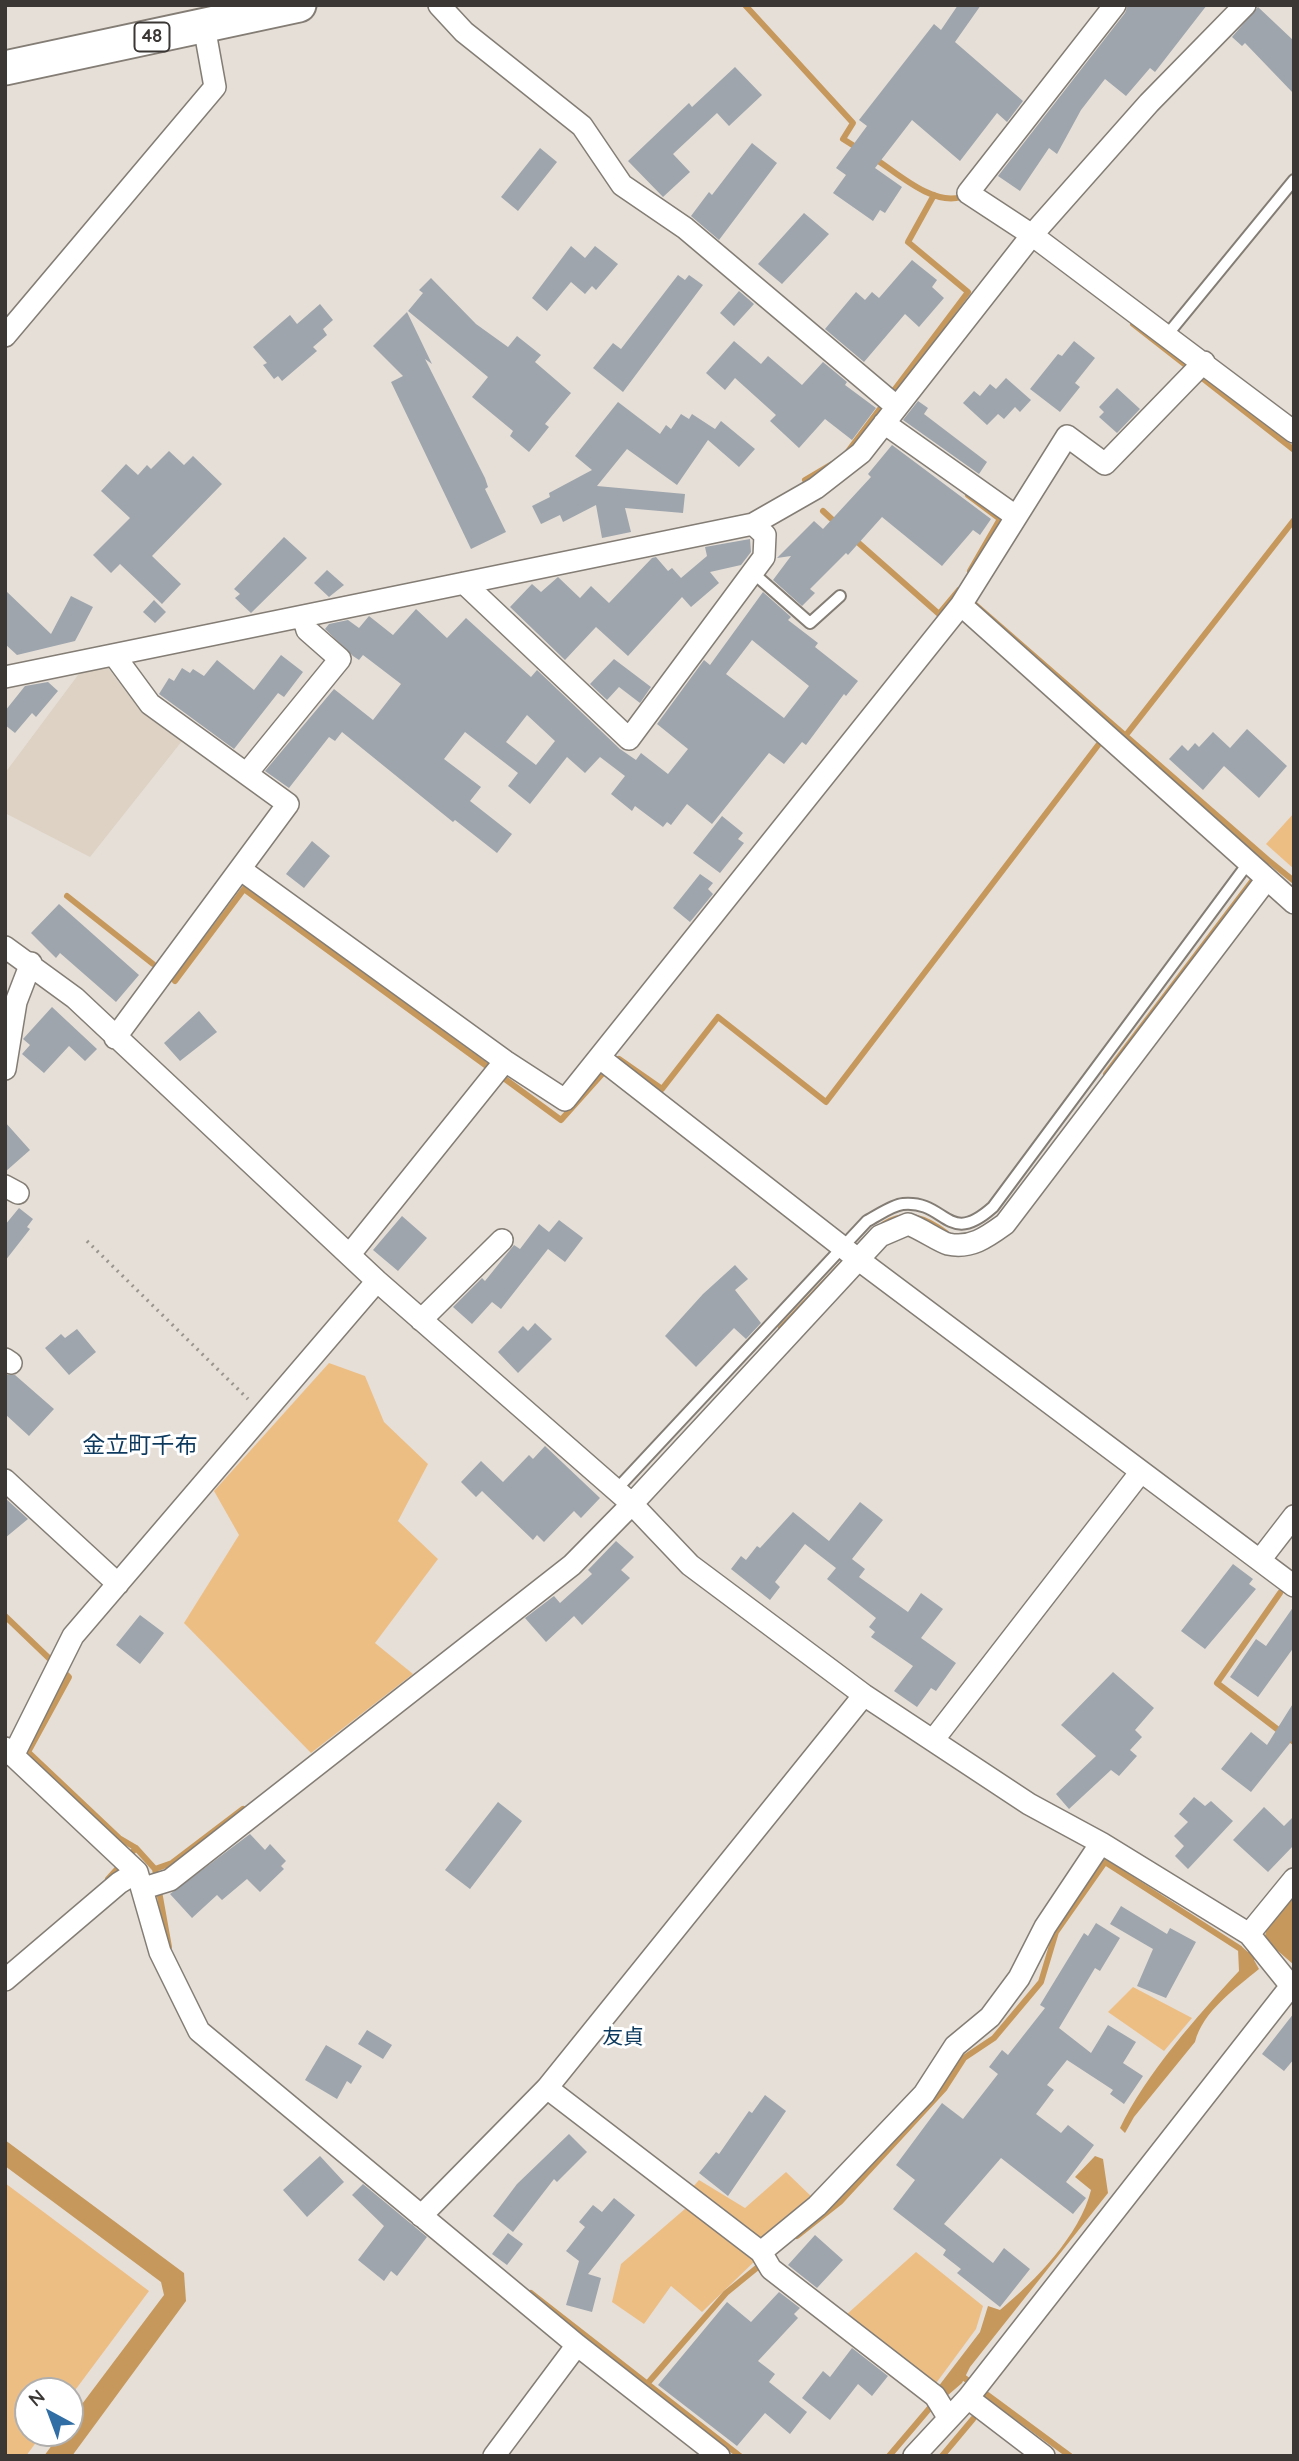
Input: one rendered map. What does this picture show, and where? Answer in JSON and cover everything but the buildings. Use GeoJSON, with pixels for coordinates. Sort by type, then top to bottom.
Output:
{"type":"FeatureCollection","features":[{"type":"Feature","properties":{"kind":"main road","name":"48"},"geometry":{"type":"LineString","coordinates":[[5,68],[299,5]]}},
{"type":"Feature","properties":{"kind":"street"},"geometry":{"type":"LineString","coordinates":[[439,5],[464,32],[582,126],[622,185],[685,228],[890,415],[1014,515]]}},
{"type":"Feature","properties":{"kind":"street"},"geometry":{"type":"LineString","coordinates":[[1115,5],[968,193],[1028,240],[1204,362],[1294,432]]}},
{"type":"Feature","properties":{"kind":"street"},"geometry":{"type":"LineString","coordinates":[[5,677],[753,524],[816,488],[861,453],[1028,240],[1149,103],[1245,5]]}},
{"type":"Feature","properties":{"kind":"street"},"geometry":{"type":"LineString","coordinates":[[5,336],[215,87],[204,26]]}},
{"type":"Feature","properties":{"kind":"street"},"geometry":{"type":"LineString","coordinates":[[240,869],[505,1061],[565,1100],[966,596],[1014,515],[1067,436],[1105,464],[1204,362]]}},
{"type":"Feature","properties":{"kind":"street"},"geometry":{"type":"LineString","coordinates":[[464,583],[629,739],[764,557],[765,535],[753,524]]}},
{"type":"Feature","properties":{"kind":"street"},"geometry":{"type":"LineString","coordinates":[[966,596],[1294,902]]}},
{"type":"Feature","properties":{"kind":"street"},"geometry":{"type":"LineString","coordinates":[[247,773],[340,659],[307,630],[303,616]]}},
{"type":"Feature","properties":{"kind":"street"},"geometry":{"type":"LineString","coordinates":[[114,655],[149,704],[288,804],[116,1038]]}},
{"type":"Feature","properties":{"kind":"street"},"geometry":{"type":"LineString","coordinates":[[5,1980],[119,1883],[170,1880],[572,1564],[624,1498],[851,1254],[880,1236],[908,1224],[926,1230],[947,1244],[979,1243],[1004,1224],[1267,879]]}},
{"type":"Feature","properties":{"kind":"street"},"geometry":{"type":"LineString","coordinates":[[5,947],[31,963],[75,998],[377,1282],[624,1498],[690,1565],[864,1695],[1029,1804],[1101,1843],[1249,1934],[1293,1986],[968,2398],[941,2405],[914,2456]]}},
{"type":"Feature","properties":{"kind":"street"},"geometry":{"type":"LineString","coordinates":[[5,1069],[16,1002],[31,963]]}},
{"type":"Feature","properties":{"kind":"street"},"geometry":{"type":"LineString","coordinates":[[600,1058],[851,1254],[1294,1586]]}},
{"type":"Feature","properties":{"kind":"street"},"geometry":{"type":"LineString","coordinates":[[350,1254],[505,1061]]}},
{"type":"Feature","properties":{"kind":"street"},"geometry":{"type":"LineString","coordinates":[[421,1320],[502,1240]]}},
{"type":"Feature","properties":{"kind":"street"},"geometry":{"type":"LineString","coordinates":[[377,1282],[261,1413],[73,1636],[9,1752],[120,1853],[141,1880],[160,1952],[200,2031],[426,2210],[577,2345],[719,2456]]}},
{"type":"Feature","properties":{"kind":"street"},"geometry":{"type":"LineString","coordinates":[[933,1739],[1140,1473]]}},
{"type":"Feature","properties":{"kind":"street"},"geometry":{"type":"LineString","coordinates":[[5,1480],[118,1584]]}},
{"type":"Feature","properties":{"kind":"street"},"geometry":{"type":"LineString","coordinates":[[1260,1560],[1294,1516]]}},
{"type":"Feature","properties":{"kind":"street"},"geometry":{"type":"LineString","coordinates":[[426,2210],[547,2088],[864,1695]]}},
{"type":"Feature","properties":{"kind":"street"},"geometry":{"type":"LineString","coordinates":[[766,2261],[924,2094],[956,2046],[990,2017],[1019,1978],[1045,1927],[1101,1843]]}},
{"type":"Feature","properties":{"kind":"street"},"geometry":{"type":"LineString","coordinates":[[1249,1934],[1294,1879]]}},
{"type":"Feature","properties":{"kind":"street"},"geometry":{"type":"LineString","coordinates":[[547,2088],[766,2261],[941,2405]]}},
{"type":"Feature","properties":{"kind":"street"},"geometry":{"type":"LineString","coordinates":[[494,2456],[577,2345]]}},
{"type":"Feature","properties":{"kind":"street"},"geometry":{"type":"LineString","coordinates":[[968,2398],[1044,2456]]}},
{"type":"Feature","properties":{"kind":"lane"},"geometry":{"type":"LineString","coordinates":[[1167,335],[1294,180]]}},
{"type":"Feature","properties":{"kind":"lane"},"geometry":{"type":"LineString","coordinates":[[752,572],[810,623],[840,596]]}},
{"type":"Feature","properties":{"kind":"lane"},"geometry":{"type":"LineString","coordinates":[[851,1254],[867,1221],[902,1204],[932,1210],[955,1225],[975,1223],[993,1207],[1249,862]]}},
{"type":"Feature","properties":{"kind":"path"},"geometry":{"type":"LineString","coordinates":[[87,1241],[261,1413]]}},
{"type":"Feature","properties":{"kind":"shaded area"},"geometry":{"type":"Polygon","coordinates":[[[108,668],[142,713],[182,741],[90,857],[5,813],[5,773],[81,671],[108,668]]]}},
{"type":"Feature","properties":{"kind":"shaded area"},"geometry":{"type":"Polygon","coordinates":[[[1294,813],[1294,869],[1266,844],[1294,813]]]}},
{"type":"Feature","properties":{"kind":"shaded area"},"geometry":{"type":"Polygon","coordinates":[[[329,1363],[365,1376],[384,1422],[428,1464],[398,1521],[438,1559],[375,1643],[413,1674],[311,1753],[184,1623],[239,1535],[214,1491],[329,1363]]]}},
{"type":"Feature","properties":{"kind":"shaded area"},"geometry":{"type":"Polygon","coordinates":[[[1294,1888],[1294,1965],[1270,1944],[1254,1960],[1259,1969],[1212,2011],[1195,2042],[1134,2117],[1125,2133],[1120,2128],[1158,2066],[1239,1971],[1238,1949],[1241,1946],[1248,1952],[1265,1936],[1268,1921],[1294,1888]]]}},
{"type":"Feature","properties":{"kind":"shaded area"},"geometry":{"type":"Polygon","coordinates":[[[1133,1987],[1192,2018],[1164,2051],[1108,2012],[1133,1987]]]}},
{"type":"Feature","properties":{"kind":"shaded area"},"geometry":{"type":"Polygon","coordinates":[[[5,2140],[184,2273],[186,2301],[84,2440],[84,2401],[164,2295],[161,2282],[5,2166],[5,2140]]]}},
{"type":"Feature","properties":{"kind":"shaded area"},"geometry":{"type":"Polygon","coordinates":[[[1095,2156],[1103,2159],[1108,2193],[970,2367],[962,2383],[947,2396],[938,2387],[980,2332],[988,2306],[1000,2310],[1014,2298],[1054,2256],[1077,2224],[1091,2190],[1075,2177],[1095,2156]]]}},
{"type":"Feature","properties":{"kind":"shaded area"},"geometry":{"type":"Polygon","coordinates":[[[786,2172],[814,2199],[759,2242],[692,2188],[699,2180],[745,2208],[786,2172]]]}},
{"type":"Feature","properties":{"kind":"shaded area"},"geometry":{"type":"Polygon","coordinates":[[[5,2183],[149,2291],[84,2378],[14,2377],[14,2447],[33,2447],[26,2456],[5,2456],[5,2183]]]}},
{"type":"Feature","properties":{"kind":"shaded area"},"geometry":{"type":"Polygon","coordinates":[[[686,2208],[756,2260],[702,2312],[671,2286],[644,2324],[612,2302],[621,2264],[686,2208]]]}},
{"type":"Feature","properties":{"kind":"shaded area"},"geometry":{"type":"Polygon","coordinates":[[[916,2252],[983,2306],[976,2329],[934,2386],[846,2315],[916,2252]]]}},
{"type":"Feature","properties":{"kind":"shaded area"},"geometry":{"type":"Polygon","coordinates":[[[51,2447],[79,2447],[72,2456],[44,2456],[51,2447]]]}},
{"type":"Feature","properties":{"kind":"waterway"},"geometry":{"type":"LineString","coordinates":[[745,5],[853,123],[843,139],[859,149]]}},
{"type":"Feature","properties":{"kind":"waterway"},"geometry":{"type":"LineString","coordinates":[[874,158],[927,193],[950,199],[961,197],[966,201]]}},
{"type":"Feature","properties":{"kind":"waterway"},"geometry":{"type":"LineString","coordinates":[[892,393],[968,292],[908,242],[934,195]]}},
{"type":"Feature","properties":{"kind":"waterway"},"geometry":{"type":"LineString","coordinates":[[1133,324],[1294,450]]}},
{"type":"Feature","properties":{"kind":"waterway"},"geometry":{"type":"LineString","coordinates":[[846,454],[879,410]]}},
{"type":"Feature","properties":{"kind":"waterway"},"geometry":{"type":"LineString","coordinates":[[805,480],[832,464]]}},
{"type":"Feature","properties":{"kind":"waterway"},"geometry":{"type":"LineString","coordinates":[[968,495],[1000,519],[970,571]]}},
{"type":"Feature","properties":{"kind":"waterway"},"geometry":{"type":"LineString","coordinates":[[823,511],[837,524]]}},
{"type":"Feature","properties":{"kind":"waterway"},"geometry":{"type":"LineString","coordinates":[[1126,735],[1294,520]]}},
{"type":"Feature","properties":{"kind":"waterway"},"geometry":{"type":"LineString","coordinates":[[853,538],[939,614],[959,590]]}},
{"type":"Feature","properties":{"kind":"waterway"},"geometry":{"type":"LineString","coordinates":[[971,601],[1268,860]]}},
{"type":"Feature","properties":{"kind":"waterway"},"geometry":{"type":"LineString","coordinates":[[619,1059],[662,1089],[718,1017],[826,1102],[1102,740]]}},
{"type":"Feature","properties":{"kind":"waterway"},"geometry":{"type":"LineString","coordinates":[[1106,1074],[1268,860],[1294,881]]}},
{"type":"Feature","properties":{"kind":"waterway"},"geometry":{"type":"LineString","coordinates":[[175,981],[244,889],[488,1067]]}},
{"type":"Feature","properties":{"kind":"waterway"},"geometry":{"type":"LineString","coordinates":[[67,896],[153,964]]}},
{"type":"Feature","properties":{"kind":"waterway"},"geometry":{"type":"LineString","coordinates":[[505,1079],[561,1120],[603,1073]]}},
{"type":"Feature","properties":{"kind":"waterway"},"geometry":{"type":"LineString","coordinates":[[884,1224],[901,1217],[916,1218],[931,1223],[946,1233]]}},
{"type":"Feature","properties":{"kind":"waterway"},"geometry":{"type":"LineString","coordinates":[[781,1328],[875,1229]]}},
{"type":"Feature","properties":{"kind":"waterway"},"geometry":{"type":"LineString","coordinates":[[1280,1593],[1217,1683],[1294,1742]]}},
{"type":"Feature","properties":{"kind":"waterway"},"geometry":{"type":"LineString","coordinates":[[5,1616],[54,1663]]}},
{"type":"Feature","properties":{"kind":"waterway"},"geometry":{"type":"LineString","coordinates":[[62,1670],[69,1677],[28,1752],[119,1838],[136,1848]]}},
{"type":"Feature","properties":{"kind":"waterway"},"geometry":{"type":"LineString","coordinates":[[108,1879],[136,1848],[155,1869],[172,1863],[243,1809]]}},
{"type":"Feature","properties":{"kind":"waterway"},"geometry":{"type":"LineString","coordinates":[[797,2236],[840,2202],[944,2089],[964,2058],[994,2038],[1041,1982],[1056,1932],[1105,1862],[1239,1948]]}},
{"type":"Feature","properties":{"kind":"waterway"},"geometry":{"type":"LineString","coordinates":[[155,1869],[169,1947]]}},
{"type":"Feature","properties":{"kind":"waterway"},"geometry":{"type":"LineString","coordinates":[[647,2384],[726,2293],[764,2262]]}},
{"type":"Feature","properties":{"kind":"waterway"},"geometry":{"type":"LineString","coordinates":[[531,2293],[740,2456]]}},
{"type":"Feature","properties":{"kind":"waterway"},"geometry":{"type":"LineString","coordinates":[[959,2374],[1070,2456]]}},
{"type":"Feature","properties":{"kind":"waterway"},"geometry":{"type":"LineString","coordinates":[[889,2456],[934,2403]]}},
{"type":"Feature","properties":{"kind":"waterway"},"geometry":{"type":"LineString","coordinates":[[942,2456],[973,2419]]}},
{"type":"Feature","properties":{"kind":"district","name":"金立町千布"},"geometry":{"type":"Point","coordinates":[140,1446]}},
{"type":"Feature","properties":{"kind":"district","name":"友貞"},"geometry":{"type":"Point","coordinates":[623,2038]}}]}
